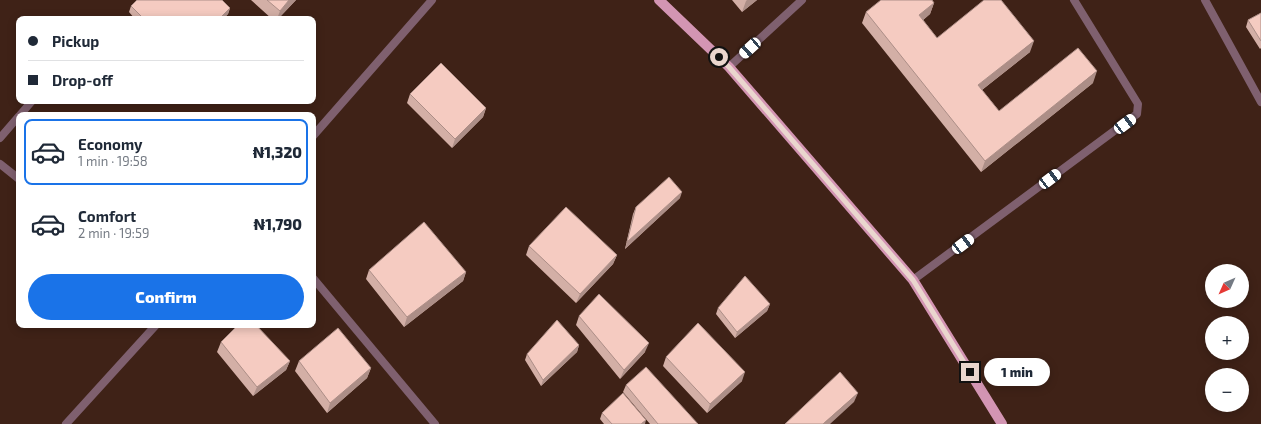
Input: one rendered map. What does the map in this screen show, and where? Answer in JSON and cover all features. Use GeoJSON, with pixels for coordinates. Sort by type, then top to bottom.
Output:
{"type":"FeatureCollection","features":[{"type":"Feature","properties":{"kind":"main road"},"geometry":{"type":"LineString","coordinates":[[659,0],[729,67],[913,280],[1002,424]]}},
{"type":"Feature","properties":{"kind":"street"},"geometry":{"type":"LineString","coordinates":[[316,133],[432,0]]}},
{"type":"Feature","properties":{"kind":"street"},"geometry":{"type":"LineString","coordinates":[[729,67],[802,0]]}},
{"type":"Feature","properties":{"kind":"street"},"geometry":{"type":"LineString","coordinates":[[913,280],[1137,114],[1138,104],[1074,0]]}},
{"type":"Feature","properties":{"kind":"street"},"geometry":{"type":"LineString","coordinates":[[1205,0],[1261,102]]}},
{"type":"Feature","properties":{"kind":"street"},"geometry":{"type":"LineString","coordinates":[[23,112],[30,104]]}},
{"type":"Feature","properties":{"kind":"street"},"geometry":{"type":"LineString","coordinates":[[0,138],[16,120]]}},
{"type":"Feature","properties":{"kind":"street"},"geometry":{"type":"LineString","coordinates":[[0,164],[16,177]]}},
{"type":"Feature","properties":{"kind":"street"},"geometry":{"type":"LineString","coordinates":[[316,282],[435,424]]}},
{"type":"Feature","properties":{"kind":"street"},"geometry":{"type":"LineString","coordinates":[[69,423],[153,328]]}},
{"type":"Feature","properties":{"kind":"building"},"geometry":{"type":"Polygon","coordinates":[[[137,0],[222,0],[230,8],[222,16],[141,16],[131,6],[137,0]]]}},
{"type":"Feature","properties":{"kind":"building"},"geometry":{"type":"Polygon","coordinates":[[[267,0],[289,0],[280,11],[267,0]]]}},
{"type":"Feature","properties":{"kind":"building"},"geometry":{"type":"Polygon","coordinates":[[[881,0],[932,0],[934,3],[919,15],[937,38],[984,0],[1001,0],[1034,41],[978,85],[999,111],[1078,48],[1097,71],[985,161],[866,12],[881,0]]]}},
{"type":"Feature","properties":{"kind":"building"},"geometry":{"type":"Polygon","coordinates":[[[1261,13],[1261,41],[1248,20],[1261,13]]]}},
{"type":"Feature","properties":{"kind":"building"},"geometry":{"type":"Polygon","coordinates":[[[441,63],[486,108],[455,139],[410,94],[441,63]]]}},
{"type":"Feature","properties":{"kind":"building"},"geometry":{"type":"Polygon","coordinates":[[[669,177],[682,192],[627,242],[636,207],[669,177]]]}},
{"type":"Feature","properties":{"kind":"building"},"geometry":{"type":"Polygon","coordinates":[[[566,207],[617,255],[580,294],[529,246],[566,207]]]}},
{"type":"Feature","properties":{"kind":"building"},"geometry":{"type":"Polygon","coordinates":[[[424,222],[466,272],[407,317],[369,270],[424,222]]]}},
{"type":"Feature","properties":{"kind":"building"},"geometry":{"type":"Polygon","coordinates":[[[745,276],[770,304],[737,332],[718,308],[745,276]]]}},
{"type":"Feature","properties":{"kind":"building"},"geometry":{"type":"Polygon","coordinates":[[[599,294],[649,343],[624,370],[579,316],[599,294]]]}},
{"type":"Feature","properties":{"kind":"building"},"geometry":{"type":"Polygon","coordinates":[[[557,320],[579,345],[543,380],[527,354],[557,320]]]}},
{"type":"Feature","properties":{"kind":"building"},"geometry":{"type":"Polygon","coordinates":[[[698,323],[745,372],[710,404],[666,357],[698,323]]]}},
{"type":"Feature","properties":{"kind":"building"},"geometry":{"type":"Polygon","coordinates":[[[235,328],[259,328],[290,361],[257,387],[221,342],[235,328]]]}},
{"type":"Feature","properties":{"kind":"building"},"geometry":{"type":"Polygon","coordinates":[[[338,328],[371,368],[330,403],[299,361],[338,328]]]}},
{"type":"Feature","properties":{"kind":"building"},"geometry":{"type":"Polygon","coordinates":[[[646,367],[698,424],[658,424],[626,385],[646,367]]]}},
{"type":"Feature","properties":{"kind":"building"},"geometry":{"type":"Polygon","coordinates":[[[840,372],[858,393],[823,424],[785,424],[840,372]]]}},
{"type":"Feature","properties":{"kind":"building"},"geometry":{"type":"Polygon","coordinates":[[[623,393],[646,420],[641,424],[612,424],[602,413],[623,393]]]}},
{"type":"Feature","properties":{"kind":"route"},"geometry":{"type":"LineString","coordinates":[[719,57],[913,280],[970,372]]}}]}
